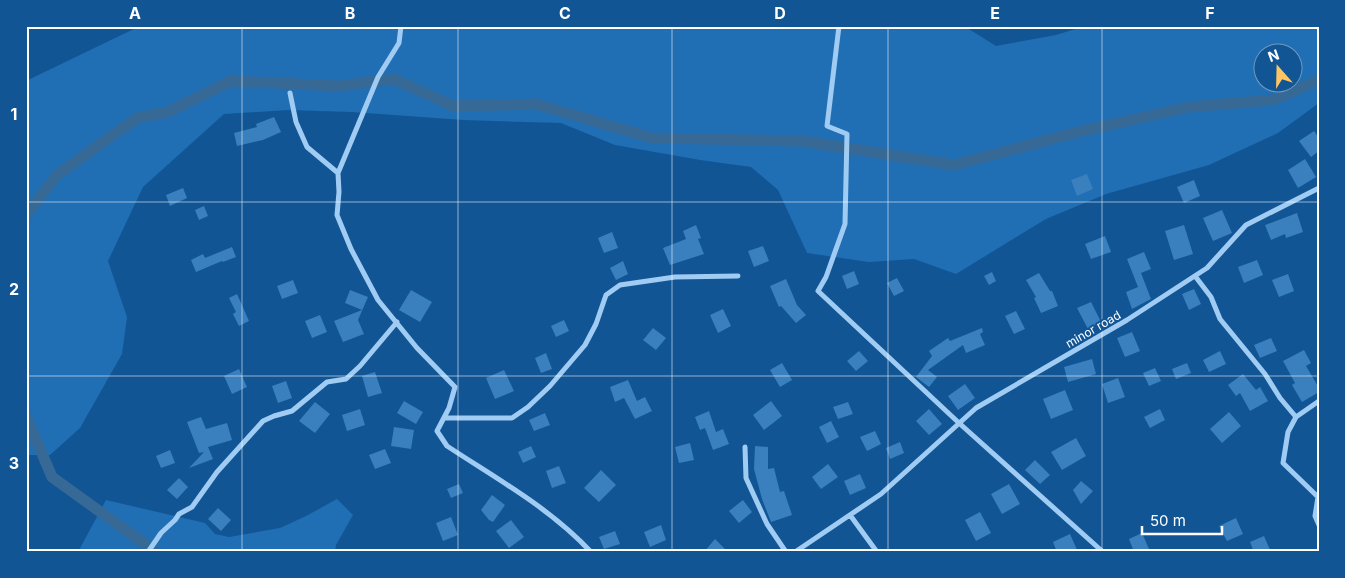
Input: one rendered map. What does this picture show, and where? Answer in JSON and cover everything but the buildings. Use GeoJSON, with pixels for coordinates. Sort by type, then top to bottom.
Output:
{"type":"FeatureCollection","features":[{"type":"Feature","properties":{"kind":"street"},"geometry":{"type":"LineString","coordinates":[[401,26],[399,43],[378,77],[338,173],[340,192],[337,215],[351,249],[378,300],[417,348],[455,387],[449,408],[437,431],[447,446],[540,506],[576,536],[591,552]]}},
{"type":"Feature","properties":{"kind":"street"},"geometry":{"type":"LineString","coordinates":[[839,26],[827,126],[847,134],[845,224],[826,277],[818,291],[1103,552]]}},
{"type":"Feature","properties":{"kind":"street"},"geometry":{"type":"LineString","coordinates":[[290,93],[296,122],[307,147],[338,173]]}},
{"type":"Feature","properties":{"kind":"street","name":"minor road"},"geometry":{"type":"LineString","coordinates":[[795,552],[881,494],[976,408],[1127,320],[1208,268],[1246,225],[1319,188]]}},
{"type":"Feature","properties":{"kind":"street"},"geometry":{"type":"LineString","coordinates":[[444,418],[512,418],[528,407],[550,386],[585,345],[596,324],[606,295],[620,286],[675,277],[738,276]]}},
{"type":"Feature","properties":{"kind":"street"},"geometry":{"type":"LineString","coordinates":[[1195,276],[1211,297],[1220,319],[1296,417]]}},
{"type":"Feature","properties":{"kind":"street"},"geometry":{"type":"LineString","coordinates":[[148,552],[161,533],[179,514],[192,507],[217,472],[263,421],[292,411],[327,382],[346,379],[360,366],[397,322]]}},
{"type":"Feature","properties":{"kind":"street"},"geometry":{"type":"LineString","coordinates":[[1319,400],[1296,417],[1288,432],[1284,463],[1318,497],[1315,516],[1319,525]]}},
{"type":"Feature","properties":{"kind":"street"},"geometry":{"type":"LineString","coordinates":[[745,447],[746,478],[767,524],[786,552]]}},
{"type":"Feature","properties":{"kind":"street"},"geometry":{"type":"LineString","coordinates":[[850,515],[877,552]]}},
{"type":"Feature","properties":{"kind":"shaded area"},"geometry":{"type":"Polygon","coordinates":[[[140,26],[964,26],[996,46],[1056,35],[1085,26],[1319,26],[1319,103],[1278,133],[1209,165],[1106,194],[1046,219],[956,274],[914,259],[869,262],[807,253],[778,190],[751,167],[615,145],[561,123],[463,120],[352,112],[288,110],[224,114],[143,187],[108,261],[127,317],[122,354],[80,428],[50,455],[26,455],[26,81],[140,26]]]}},
{"type":"Feature","properties":{"kind":"shaded area"},"geometry":{"type":"Polygon","coordinates":[[[337,499],[353,515],[336,545],[335,552],[78,552],[106,500],[205,523],[215,534],[229,537],[280,528],[337,499]]]}},
{"type":"Feature","properties":{"kind":"waterway"},"geometry":{"type":"LineString","coordinates":[[26,215],[57,175],[137,118],[168,112],[231,81],[339,86],[394,79],[453,106],[536,104],[652,138],[802,141],[954,165],[1078,132],[1189,107],[1273,100],[1319,80]]}},
{"type":"Feature","properties":{"kind":"waterway"},"geometry":{"type":"LineString","coordinates":[[26,416],[52,477],[156,552]]}}]}
